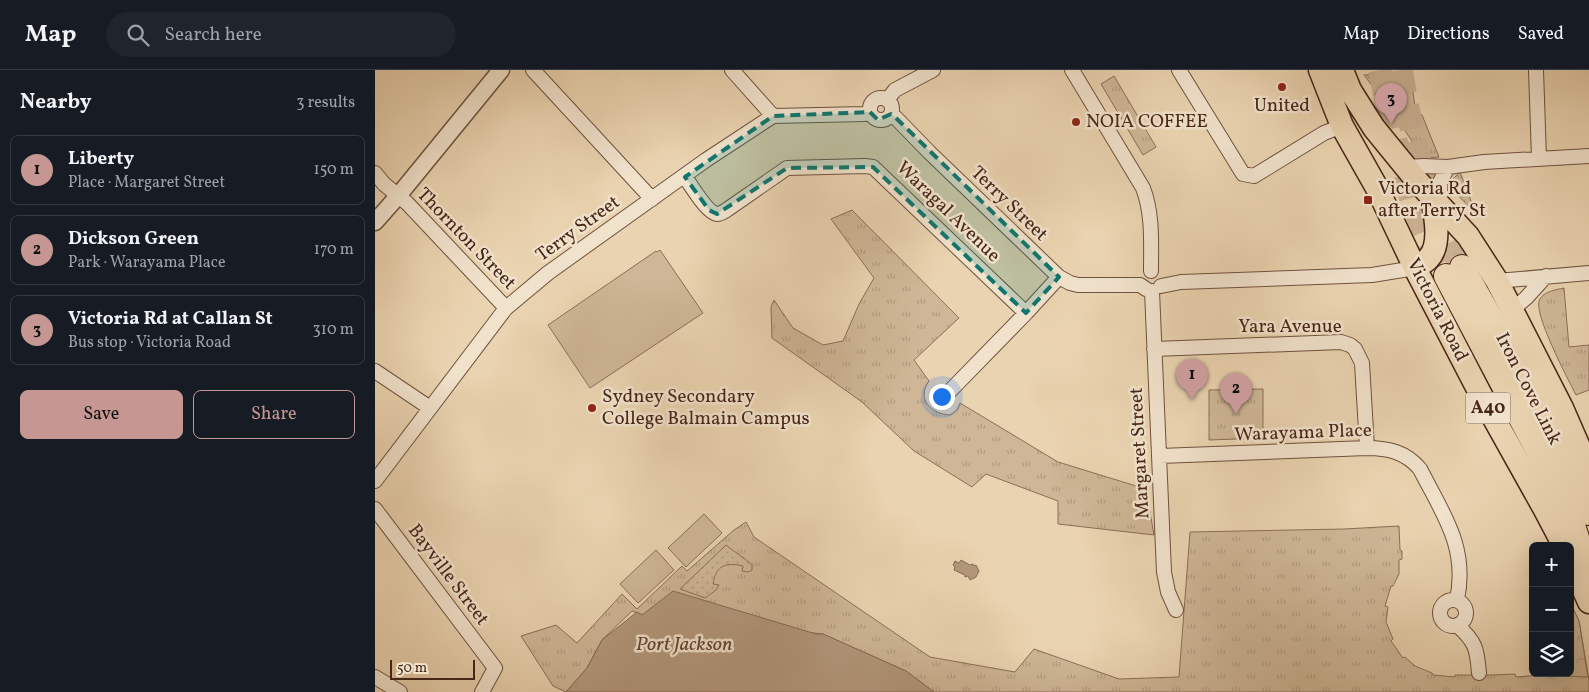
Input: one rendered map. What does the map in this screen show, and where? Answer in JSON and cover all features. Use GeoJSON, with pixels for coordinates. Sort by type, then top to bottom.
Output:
{"type":"FeatureCollection","features":[{"type":"Feature","properties":{"kind":"highway","name":"Victoria Road"},"geometry":{"type":"LineString","coordinates":[[1320,70],[1342,126],[1377,188],[1415,268],[1482,397],[1562,542]]}},
{"type":"Feature","properties":{"kind":"highway"},"geometry":{"type":"LineString","coordinates":[[1342,70],[1350,90],[1366,116],[1405,167],[1468,236],[1497,281],[1562,408],[1589,476]]}},
{"type":"Feature","properties":{"kind":"highway"},"geometry":{"type":"LineString","coordinates":[[1415,268],[1429,258],[1435,248],[1436,201]]}},
{"type":"Feature","properties":{"kind":"highway","name":"Iron Cove Link"},"geometry":{"type":"LineString","coordinates":[[1589,514],[1578,484],[1522,374],[1454,272],[1557,487],[1572,522],[1589,576]]}},
{"type":"Feature","properties":{"kind":"highway"},"geometry":{"type":"LineString","coordinates":[[1574,568],[1589,602]]}},
{"type":"Feature","properties":{"kind":"street"},"geometry":{"type":"LineString","coordinates":[[375,222],[501,70]]}},
{"type":"Feature","properties":{"kind":"street"},"geometry":{"type":"LineString","coordinates":[[533,70],[652,199]]}},
{"type":"Feature","properties":{"kind":"street"},"geometry":{"type":"LineString","coordinates":[[732,70],[773,116],[865,114],[870,112],[875,118],[882,120],[885,119],[895,90],[925,72]]}},
{"type":"Feature","properties":{"kind":"street","name":"Margaret Street"},"geometry":{"type":"LineString","coordinates":[[1072,70],[1147,197],[1150,217],[1165,577],[1168,592],[1176,610]]}},
{"type":"Feature","properties":{"kind":"street"},"geometry":{"type":"LineString","coordinates":[[1179,70],[1243,174],[1254,176],[1324,133],[1342,126]]}},
{"type":"Feature","properties":{"kind":"street"},"geometry":{"type":"LineString","coordinates":[[1536,70],[1539,158]]}},
{"type":"Feature","properties":{"kind":"street","name":"Terry Street"},"geometry":{"type":"LineString","coordinates":[[889,107],[896,118],[929,152],[1059,277],[1070,283],[1078,285],[1118,284],[1152,281],[1181,282],[1372,275],[1415,268]]}},
{"type":"Feature","properties":{"kind":"street","name":"Terry Street"},"geometry":{"type":"LineString","coordinates":[[375,481],[505,308],[548,273],[685,177],[706,160],[773,116]]}},
{"type":"Feature","properties":{"kind":"street"},"geometry":{"type":"LineString","coordinates":[[1405,167],[1448,167],[1484,162],[1589,156]]}},
{"type":"Feature","properties":{"kind":"street","name":"Waragal Avenue"},"geometry":{"type":"LineString","coordinates":[[685,177],[709,210],[717,214],[722,213],[787,168],[873,167],[1026,313]]}},
{"type":"Feature","properties":{"kind":"street"},"geometry":{"type":"LineString","coordinates":[[1436,201],[1440,182],[1448,167]]}},
{"type":"Feature","properties":{"kind":"street","name":"Thornton Street"},"geometry":{"type":"LineString","coordinates":[[375,173],[443,241],[505,308]]}},
{"type":"Feature","properties":{"kind":"street"},"geometry":{"type":"LineString","coordinates":[[1497,281],[1589,273]]}},
{"type":"Feature","properties":{"kind":"street"},"geometry":{"type":"LineString","coordinates":[[1513,310],[1546,276]]}},
{"type":"Feature","properties":{"kind":"street"},"geometry":{"type":"LineString","coordinates":[[948,393],[1059,277]]}},
{"type":"Feature","properties":{"kind":"street","name":"Yara Avenue"},"geometry":{"type":"LineString","coordinates":[[1154,348],[1341,342],[1350,345],[1355,349],[1362,363],[1367,448]]}},
{"type":"Feature","properties":{"kind":"street"},"geometry":{"type":"LineString","coordinates":[[375,371],[430,408]]}},
{"type":"Feature","properties":{"kind":"street","name":"Warayama Place"},"geometry":{"type":"LineString","coordinates":[[1160,456],[1367,448],[1385,449],[1404,454],[1415,462],[1420,469],[1457,545],[1460,577],[1457,600],[1463,605],[1466,612],[1464,620],[1457,625]]}},
{"type":"Feature","properties":{"kind":"street","name":"Bayville Street"},"geometry":{"type":"LineString","coordinates":[[375,509],[495,668],[481,692]]}},
{"type":"Feature","properties":{"kind":"street"},"geometry":{"type":"LineString","coordinates":[[1457,600],[1444,603],[1440,615],[1445,622],[1457,625],[1473,640],[1479,673]]}},
{"type":"Feature","properties":{"kind":"street"},"geometry":{"type":"LineString","coordinates":[[375,677],[400,692]]}},
{"type":"Feature","properties":{"kind":"highlighted area"},"geometry":{"type":"Polygon","coordinates":[[[870,112],[878,120],[891,114],[896,118],[1059,277],[1026,313],[873,167],[787,168],[717,214],[709,210],[685,177],[773,116],[870,112]]]}},
{"type":"Feature","properties":{"kind":"green space"},"geometry":{"type":"Polygon","coordinates":[[[1410,71],[1416,114],[1422,115],[1439,157],[1423,158],[1398,120],[1364,75],[1410,71]]]}},
{"type":"Feature","properties":{"kind":"green space"},"geometry":{"type":"Polygon","coordinates":[[[1114,76],[1156,147],[1143,155],[1101,84],[1114,76]]]}},
{"type":"Feature","properties":{"kind":"green space"},"geometry":{"type":"Polygon","coordinates":[[[1460,172],[1476,214],[1453,190],[1450,182],[1460,172]]]}},
{"type":"Feature","properties":{"kind":"green space"},"geometry":{"type":"Polygon","coordinates":[[[852,210],[959,318],[914,360],[929,381],[924,394],[927,404],[937,412],[950,415],[957,410],[960,403],[1058,462],[1146,489],[1154,535],[1058,524],[1058,501],[986,474],[972,487],[914,451],[862,402],[772,338],[771,307],[774,300],[793,328],[823,345],[843,341],[859,304],[874,278],[831,219],[852,210]]]}},
{"type":"Feature","properties":{"kind":"green space"},"geometry":{"type":"Polygon","coordinates":[[[660,250],[703,313],[590,388],[548,325],[660,250]]]}},
{"type":"Feature","properties":{"kind":"green space"},"geometry":{"type":"Polygon","coordinates":[[[1564,288],[1569,347],[1589,345],[1589,390],[1576,395],[1552,346],[1539,306],[1540,299],[1545,294],[1564,288]]]}},
{"type":"Feature","properties":{"kind":"green space"},"geometry":{"type":"Polygon","coordinates":[[[1263,389],[1263,438],[1209,440],[1209,390],[1263,389]]]}},
{"type":"Feature","properties":{"kind":"green space"},"geometry":{"type":"Polygon","coordinates":[[[704,514],[722,533],[686,567],[668,548],[704,514]]]}},
{"type":"Feature","properties":{"kind":"green space"},"geometry":{"type":"Polygon","coordinates":[[[746,522],[754,537],[930,657],[1015,672],[1034,649],[1119,679],[1179,677],[1190,532],[1399,526],[1402,559],[1399,560],[1399,574],[1393,586],[1391,586],[1385,606],[1388,607],[1386,622],[1393,639],[1391,641],[1403,658],[1405,657],[1415,666],[1433,675],[1455,677],[1455,675],[1515,674],[1516,677],[1574,677],[1574,610],[1579,621],[1589,680],[1589,692],[934,692],[906,671],[823,634],[642,615],[632,611],[602,640],[587,668],[566,692],[553,686],[521,636],[556,625],[577,643],[622,594],[637,609],[682,566],[687,571],[734,530],[746,522]]]}},
{"type":"Feature","properties":{"kind":"green space"},"geometry":{"type":"Polygon","coordinates":[[[726,545],[746,559],[752,565],[752,570],[748,572],[742,571],[743,566],[732,564],[723,566],[714,578],[713,584],[719,585],[716,590],[705,598],[680,589],[726,545]]]}},
{"type":"Feature","properties":{"kind":"green space"},"geometry":{"type":"Polygon","coordinates":[[[656,550],[674,570],[638,603],[620,584],[656,550]]]}},
{"type":"Feature","properties":{"kind":"green space"},"geometry":{"type":"Polygon","coordinates":[[[1574,610],[1579,621],[1588,677],[1574,676],[1574,610]]]}},
{"type":"Feature","properties":{"kind":"water"},"geometry":{"type":"Polygon","coordinates":[[[961,560],[970,565],[976,565],[979,571],[976,577],[970,580],[968,576],[965,577],[965,575],[954,570],[955,567],[953,565],[955,561],[959,563],[961,560]]]}},
{"type":"Feature","properties":{"kind":"water","name":"Port Jackson"},"geometry":{"type":"Polygon","coordinates":[[[673,591],[816,634],[823,634],[906,671],[934,692],[566,692],[587,668],[602,640],[637,612],[642,615],[673,591]]]}},
{"type":"Feature","properties":{"kind":"tunnel"},"geometry":{"type":"LineString","coordinates":[[1380,70],[1393,132],[1412,201],[1429,245],[1446,276]]}},
{"type":"Feature","properties":{"kind":"tunnel"},"geometry":{"type":"LineString","coordinates":[[1401,70],[1412,130],[1422,169],[1446,236],[1462,267]]}},
{"type":"Feature","properties":{"kind":"place","name":"United"},"geometry":{"type":"Point","coordinates":[1282,87]}},
{"type":"Feature","properties":{"kind":"place","name":"NOIA COFFEE"},"geometry":{"type":"Point","coordinates":[1076,122]}},
{"type":"Feature","properties":{"kind":"place","name":"Victoria Rd at Callan St"},"geometry":{"type":"Point","coordinates":[1391,124]}},
{"type":"Feature","properties":{"kind":"place","name":"Victoria Rd after Terry St"},"geometry":{"type":"Point","coordinates":[1368,200]}},
{"type":"Feature","properties":{"kind":"place","name":"Liberty"},"geometry":{"type":"Point","coordinates":[1192,400]}},
{"type":"Feature","properties":{"kind":"place","name":"Sydney Secondary College Balmain Campus"},"geometry":{"type":"Point","coordinates":[592,408]}},
{"type":"Feature","properties":{"kind":"place","name":"Dickson Green"},"geometry":{"type":"Point","coordinates":[1236,414]}}]}
